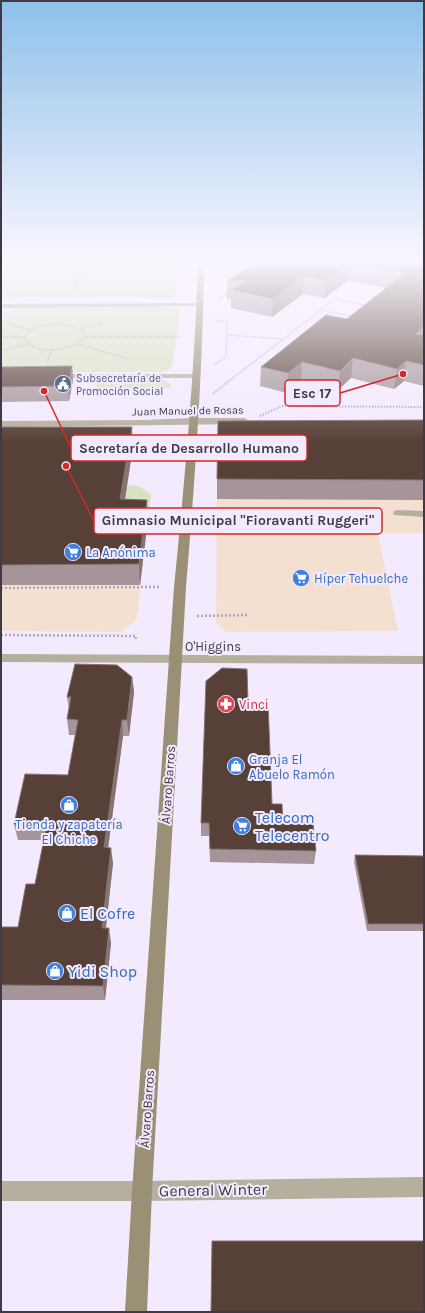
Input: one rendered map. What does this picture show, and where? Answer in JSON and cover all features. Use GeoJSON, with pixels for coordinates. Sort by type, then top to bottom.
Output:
{"type":"FeatureCollection","features":[{"type":"Feature","properties":{"kind":"main road","name":"Álvaro Barros"},"geometry":{"type":"LineString","coordinates":[[136,1312],[142,1191],[180,587],[187,510],[199,320]]}},
{"type":"Feature","properties":{"kind":"street"},"geometry":{"type":"LineString","coordinates":[[51,376],[195,376]]}},
{"type":"Feature","properties":{"kind":"street","name":"Juan Manuel de Rosas"},"geometry":{"type":"LineString","coordinates":[[1,424],[144,423],[193,415],[251,422]]}},
{"type":"Feature","properties":{"kind":"street"},"geometry":{"type":"LineString","coordinates":[[398,513],[424,514]]}},
{"type":"Feature","properties":{"kind":"street","name":"O'Higgins"},"geometry":{"type":"LineString","coordinates":[[1,658],[424,660]]}},
{"type":"Feature","properties":{"kind":"street","name":"General Winter"},"geometry":{"type":"LineString","coordinates":[[1,1191],[142,1191],[424,1187]]}},
{"type":"Feature","properties":{"kind":"path"},"geometry":{"type":"LineString","coordinates":[[193,415],[282,339],[307,320]]}},
{"type":"Feature","properties":{"kind":"path"},"geometry":{"type":"LineString","coordinates":[[1,322],[30,330],[45,325],[66,324],[81,329],[85,332],[86,337]]}},
{"type":"Feature","properties":{"kind":"path"},"geometry":{"type":"LineString","coordinates":[[25,337],[30,330]]}},
{"type":"Feature","properties":{"kind":"path"},"geometry":{"type":"LineString","coordinates":[[227,335],[282,339]]}},
{"type":"Feature","properties":{"kind":"path"},"geometry":{"type":"LineString","coordinates":[[1,337],[25,337]]}},
{"type":"Feature","properties":{"kind":"path"},"geometry":{"type":"LineString","coordinates":[[25,337],[24,339],[28,344],[39,348],[58,349],[76,345],[86,337],[197,337]]}},
{"type":"Feature","properties":{"kind":"path"},"geometry":{"type":"LineString","coordinates":[[1,351],[28,344]]}},
{"type":"Feature","properties":{"kind":"path"},"geometry":{"type":"LineString","coordinates":[[251,422],[282,406],[424,407]]}},
{"type":"Feature","properties":{"kind":"path"},"geometry":{"type":"LineString","coordinates":[[1,588],[180,587]]}},
{"type":"Feature","properties":{"kind":"path"},"geometry":{"type":"LineString","coordinates":[[179,616],[246,615]]}},
{"type":"Feature","properties":{"kind":"path"},"geometry":{"type":"LineString","coordinates":[[1,635],[136,636],[134,659]]}},
{"type":"Feature","properties":{"kind":"shaded area","name":"Híper Tehuelche"},"geometry":{"type":"Polygon","coordinates":[[[424,439],[424,533],[378,534],[398,631],[227,632],[216,623],[217,499],[424,439]]]}},
{"type":"Feature","properties":{"kind":"shaded area"},"geometry":{"type":"Polygon","coordinates":[[[148,519],[137,619],[121,632],[1,631],[1,520],[148,519]]]}},
{"type":"Feature","properties":{"kind":"green space"},"geometry":{"type":"Polygon","coordinates":[[[1,320],[179,320],[172,366],[169,370],[159,372],[1,372],[1,320]]]}},
{"type":"Feature","properties":{"kind":"green space"},"geometry":{"type":"Polygon","coordinates":[[[79,380],[158,380],[166,381],[170,384],[171,388],[96,388],[97,385],[79,382],[79,380]]]}},
{"type":"Feature","properties":{"kind":"green space"},"geometry":{"type":"Polygon","coordinates":[[[127,485],[138,486],[151,494],[148,519],[122,519],[127,485]]]}},
{"type":"Feature","properties":{"kind":"building"},"geometry":{"type":"Polygon","coordinates":[[[319,320],[424,320],[424,326],[416,334],[424,335],[424,365],[406,361],[397,369],[353,358],[340,371],[302,362],[288,373],[261,367],[319,320]]]}},
{"type":"Feature","properties":{"kind":"building"},"geometry":{"type":"Polygon","coordinates":[[[72,366],[68,386],[1,387],[1,367],[72,366]]]}},
{"type":"Feature","properties":{"kind":"building"},"geometry":{"type":"Polygon","coordinates":[[[424,420],[424,480],[217,479],[218,421],[424,420]]]}},
{"type":"Feature","properties":{"kind":"building"},"geometry":{"type":"Polygon","coordinates":[[[1,427],[132,427],[120,499],[147,500],[139,564],[1,565],[1,427]]]}},
{"type":"Feature","properties":{"kind":"building"},"geometry":{"type":"Polygon","coordinates":[[[75,664],[117,665],[132,677],[127,720],[122,720],[104,847],[111,848],[102,928],[109,928],[103,986],[1,985],[1,927],[18,927],[26,884],[35,884],[47,824],[14,824],[25,774],[68,775],[78,720],[67,719],[71,697],[67,697],[75,664]]]}},
{"type":"Feature","properties":{"kind":"building"},"geometry":{"type":"Polygon","coordinates":[[[222,668],[247,669],[248,702],[268,702],[272,804],[282,804],[283,824],[313,824],[316,851],[210,849],[209,823],[201,823],[206,681],[222,668]]]}},
{"type":"Feature","properties":{"kind":"building"},"geometry":{"type":"Polygon","coordinates":[[[355,855],[424,856],[424,924],[368,924],[355,855]]]}},
{"type":"Feature","properties":{"kind":"building"},"geometry":{"type":"Polygon","coordinates":[[[212,1241],[424,1241],[424,1312],[211,1312],[212,1241]]]}},
{"type":"Feature","properties":{"kind":"place","name":"Esc 17"},"geometry":{"type":"Point","coordinates":[403,374]}},
{"type":"Feature","properties":{"kind":"place","name":"Subsecretaría de Promoción Social"},"geometry":{"type":"Point","coordinates":[63,384]}},
{"type":"Feature","properties":{"kind":"place","name":"Secretaría de Desarrollo Humano"},"geometry":{"type":"Point","coordinates":[44,391]}},
{"type":"Feature","properties":{"kind":"place","name":"Gimnasio Municipal \"Fioravanti Ruggeri\""},"geometry":{"type":"Point","coordinates":[66,466]}},
{"type":"Feature","properties":{"kind":"place","name":"La Anónima"},"geometry":{"type":"Point","coordinates":[73,552]}},
{"type":"Feature","properties":{"kind":"place","name":"Híper Tehuelche"},"geometry":{"type":"Point","coordinates":[301,578]}},
{"type":"Feature","properties":{"kind":"place","name":"Vinci"},"geometry":{"type":"Point","coordinates":[226,704]}},
{"type":"Feature","properties":{"kind":"place","name":"Granja El Abuelo Ramón"},"geometry":{"type":"Point","coordinates":[236,766]}},
{"type":"Feature","properties":{"kind":"place","name":"Tienda y zapatería El Chiche"},"geometry":{"type":"Point","coordinates":[69,805]}},
{"type":"Feature","properties":{"kind":"place","name":"Telecom Telecentro"},"geometry":{"type":"Point","coordinates":[242,826]}},
{"type":"Feature","properties":{"kind":"place","name":"El Cofre"},"geometry":{"type":"Point","coordinates":[67,913]}},
{"type":"Feature","properties":{"kind":"place","name":"Yidi Shop"},"geometry":{"type":"Point","coordinates":[55,971]}}]}
